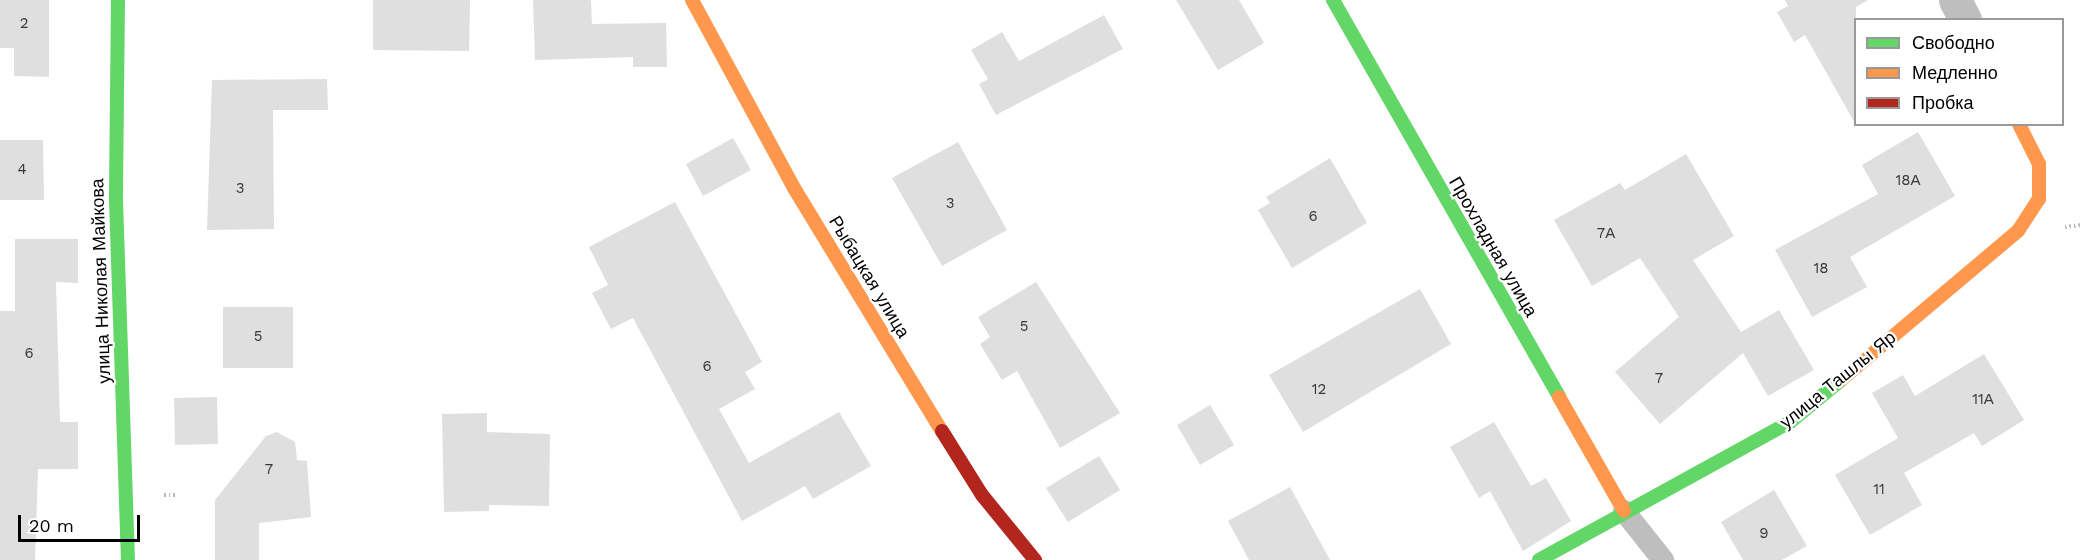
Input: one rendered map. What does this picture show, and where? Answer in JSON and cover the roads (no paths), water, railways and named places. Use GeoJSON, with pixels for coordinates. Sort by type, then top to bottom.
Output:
{"type":"FeatureCollection","features":[{"type":"Feature","properties":{"kind":"street","name":"улица Николая Майкова"},"geometry":{"type":"LineString","coordinates":[[118,0],[116,200],[128,560]]}},
{"type":"Feature","properties":{"kind":"street","name":"Рыбацкая улица"},"geometry":{"type":"LineString","coordinates":[[692,0],[794,188],[908,376],[982,495],[1035,560]]}},
{"type":"Feature","properties":{"kind":"street","name":"Прохладная улица"},"geometry":{"type":"LineString","coordinates":[[1333,0],[1624,511]]}},
{"type":"Feature","properties":{"kind":"street"},"geometry":{"type":"LineString","coordinates":[[1955,0],[1964,18]]}},
{"type":"Feature","properties":{"kind":"street","name":"улица Ташлы Яр"},"geometry":{"type":"LineString","coordinates":[[1539,560],[1624,511],[1790,422],[2018,231],[2038,199],[2039,164],[2020,126]]}},
{"type":"Feature","properties":{"kind":"lane"},"geometry":{"type":"LineString","coordinates":[[1624,511],[1663,560]]}}]}
